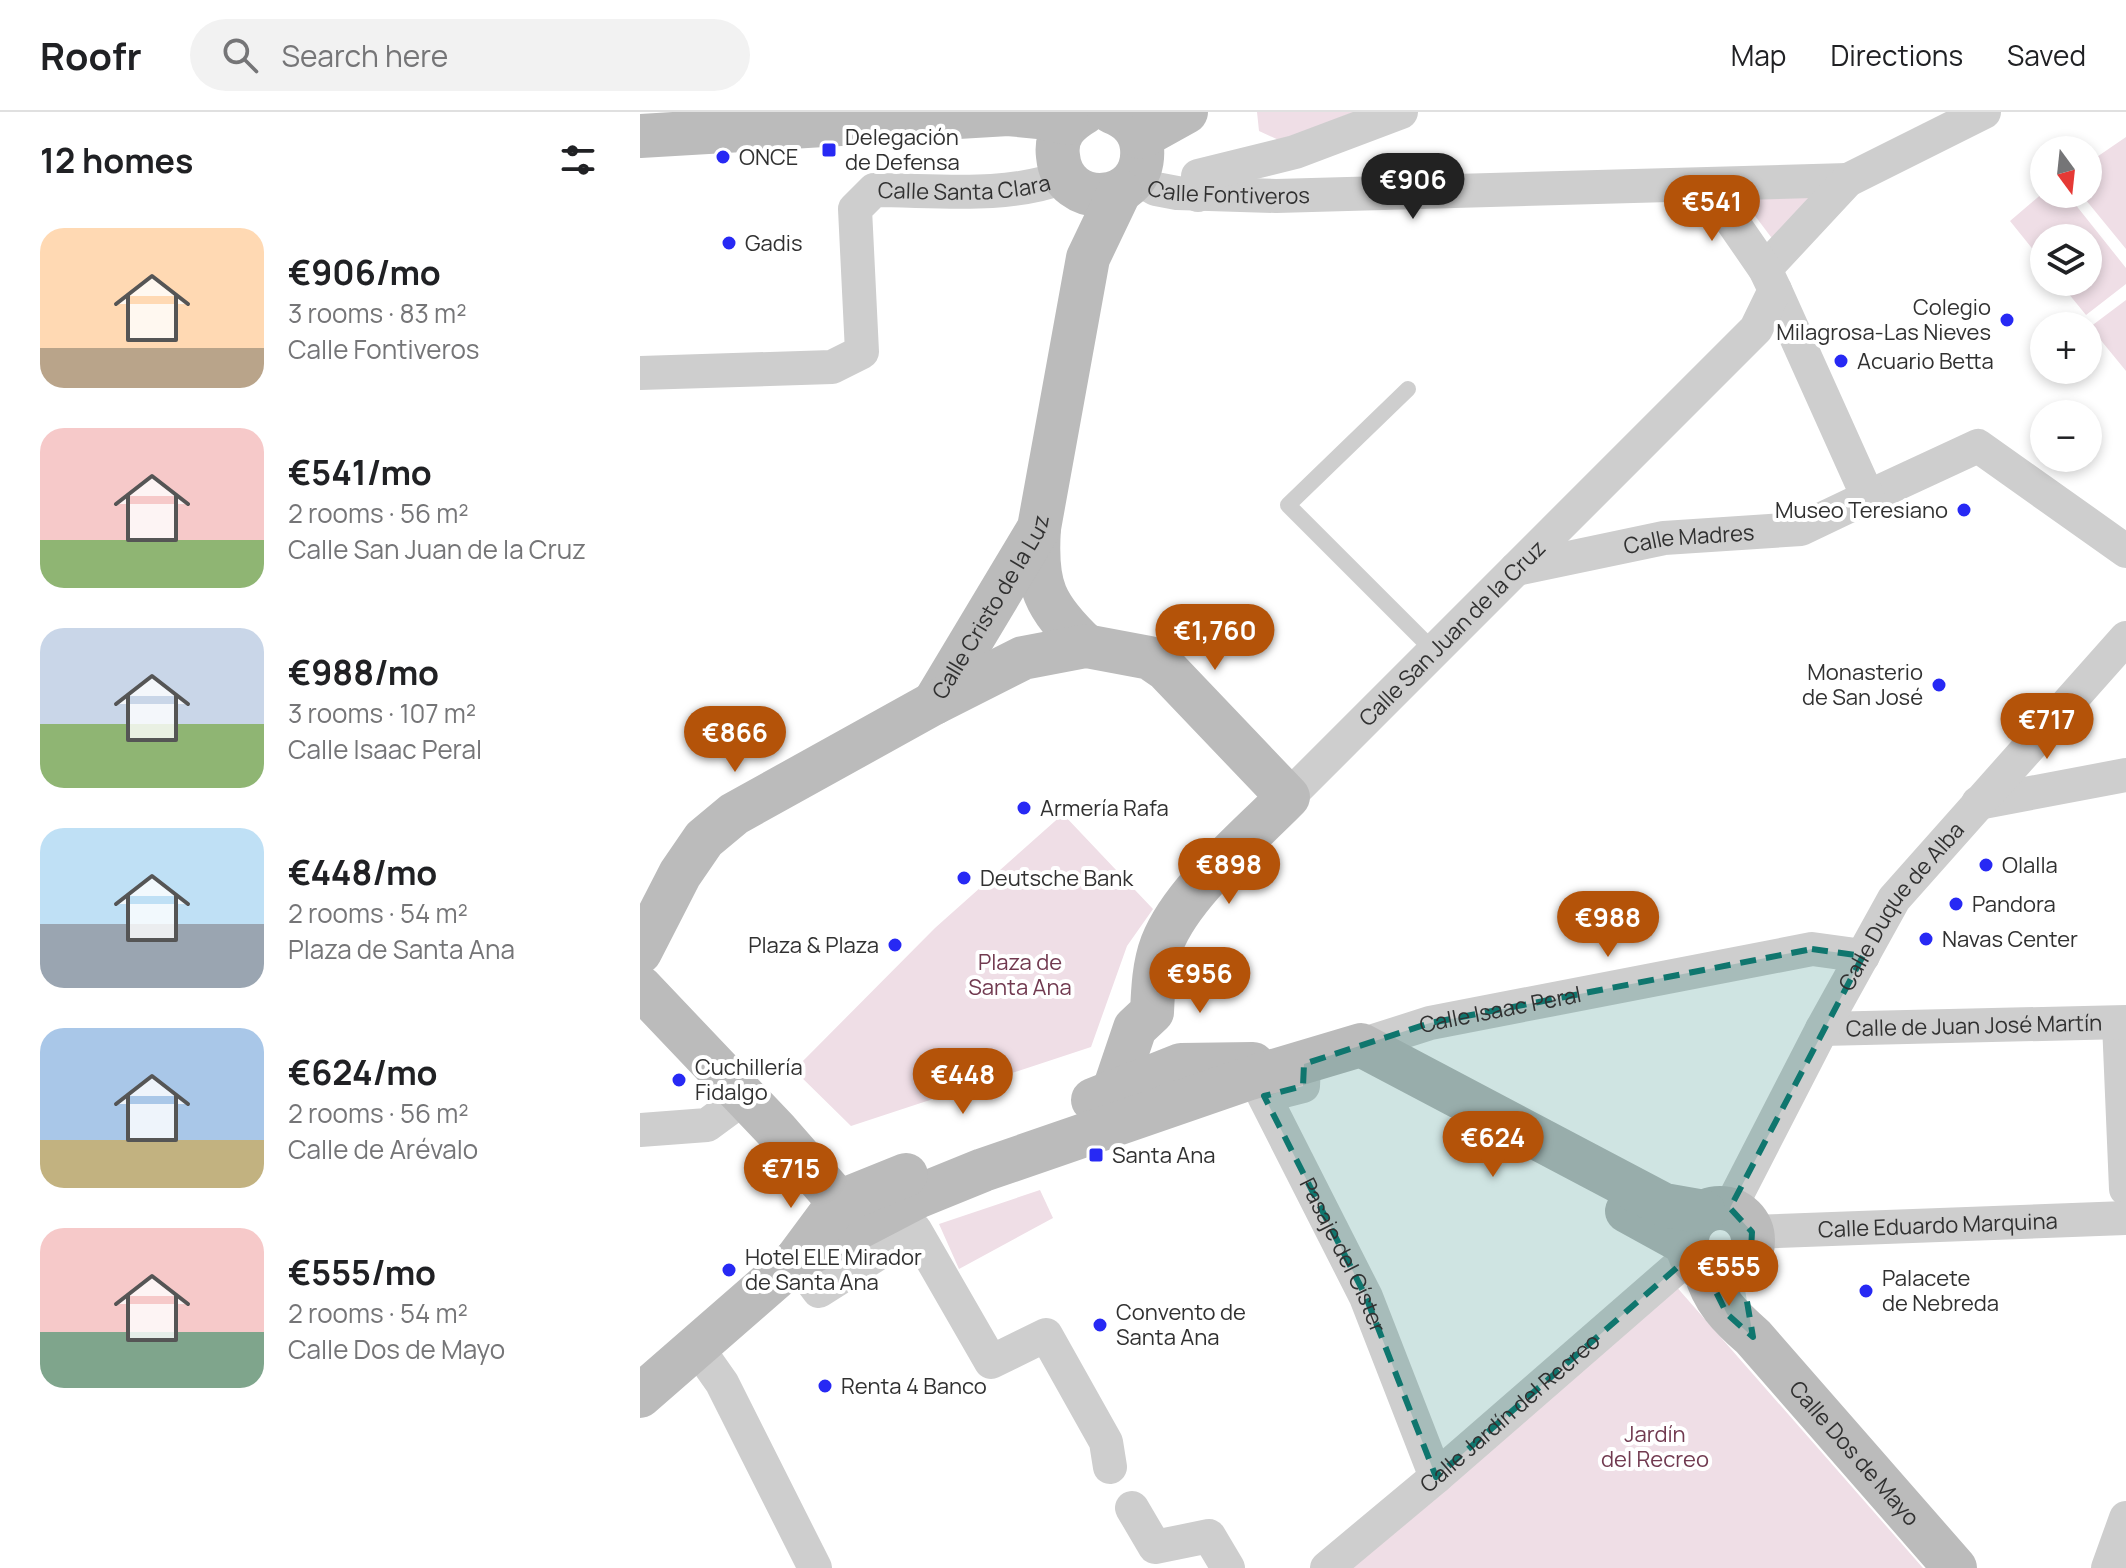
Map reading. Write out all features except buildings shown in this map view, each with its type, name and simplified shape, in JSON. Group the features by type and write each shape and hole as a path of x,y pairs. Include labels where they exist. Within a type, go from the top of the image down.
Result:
{"street":[{"path":"1071,184 1099,195 1127,154 1186,112"},
{"path":"1198,195 1198,176 1295,152 1401,112"},
{"name":"Calle San Juan de la Cruz","path":"1707,185 1848,180 1984,112"},
{"path":"640,136 889,116 1008,114 1076,118"},
{"name":"Calle Cristo de la Luz","path":"1076,118 1058,139 1057,157 1071,184 1088,258"},
{"name":"Calle Fontiveros","path":"1127,154 1156,189 1198,195 1276,196 1707,185"},
{"name":"Calle Cristo de la Luz","path":"640,952 680,874 704,839 734,814 934,703 1039,528 1088,258 1127,154"},
{"name":"Calle San Juan de la Cruz","path":"1152,1012 1154,978 1162,943 1206,880 1756,329 1770,279 1848,180"},
{"name":"Calle Santa Clara","path":"640,373 832,367 862,352 855,209 874,190 1011,191 1071,184"},
{"path":"1707,185 1770,279 1868,497"},
{"name":"Calle Madres","path":"1516,569 1664,538 1801,529 1978,446 2126,551"},
{"path":"1039,528 1037,561 1044,595 1055,615 1086,646"},
{"name":"Calle Duque de Alba","path":"1716,1241 1822,1029 1894,899 2126,638"},
{"path":"934,703 1023,658 1086,646 1150,658 1166,669 1288,797"},
{"path":"1978,803 2126,775"},
{"name":"Calle Isaac Peral","path":"1332,1055 1430,1023 1812,949 1863,956"},
{"path":"640,987 839,1202 919,1196"},
{"path":"983,1170 1026,1145 1160,1093 1173,1080 1181,1065 1166,1022 1152,1012 1135,1028 1113,1093"},
{"path":"2122,1022 2126,1189"},
{"name":"Calle de Juan José Martín","path":"1822,1029 2122,1022"},
{"path":"796,1260 919,1196 983,1170 1247,1079 1332,1055"},
{"path":"640,1396 796,1260 839,1202 1181,1065 1332,1055 1716,1241"},
{"name":"Pasaje del Císter","path":"1332,1055 1303,1086 1264,1096 1366,1297 1436,1477"},
{"path":"640,1130 707,1125 745,1097"},
{"name":"Calle Eduardo Marquina","path":"1716,1241 2126,1218"},
{"path":"796,1260 819,1291 915,1230 991,1362 1046,1335 1106,1442 1110,1467"},
{"name":"Calle Dos de Mayo","path":"1716,1241 1753,1337 1955,1568"},
{"name":"Calle Jardín del Recreo","path":"1327,1568 1716,1241"},
{"path":"696,1346 722,1383 815,1568"},
{"path":"1132,1508 1155,1547 1209,1536 1228,1568"},
{"path":"2108,1568 2126,1518"}],"lane":[{"path":"1408,389 1288,505 1434,651"}],"highlighted area":[{"path":"1812,949 1863,956 1730,1208 1752,1232 1751,1251 1741,1266 1753,1337 1727,1314 1705,1270 1688,1258 1436,1477 1366,1297 1264,1096 1303,1086 1304,1064 1430,1023"}],"green space":[{"path":"1257,112 1354,112 1281,141 1259,131"},
{"path":"2126,137 2126,249 2092,208 2102,208 2102,153"},
{"path":"1824,194 1774,241 1740,196"},
{"path":"2030,204 2030,208 2078,208 2091,224 2030,224 2030,246 2010,221"},
{"path":"2102,238 2126,268 2126,284 2090,312 2084,312 2070,296 2102,296"},
{"path":"2126,300 2126,371 2102,342 2102,318"},
{"name":"Plaza de Santa Ana","path":"1063,814 1153,909 1127,946 1091,1047 851,1126 794,1070 935,928"},
{"path":"1040,1190 1053,1218 959,1269 939,1224"},
{"name":"Jardín del Recreo","path":"1667,1276 1923,1568 1325,1568"}],"place":[{"name":"Delegación de Defensa","path":"829,150"},
{"name":"ONCE","path":"723,157"},
{"name":"Gadis","path":"729,243"},
{"name":"Colegio Milagrosa-Las Nieves","path":"2007,320"},
{"name":"Acuario Betta","path":"1841,361"},
{"name":"Museo Teresiano","path":"1964,510"},
{"name":"Monasterio de San José","path":"1939,685"},
{"name":"Armería Rafa","path":"1024,808"},
{"name":"Olalla","path":"1986,865"},
{"name":"Deutsche Bank","path":"964,878"},
{"name":"Pandora","path":"1956,904"},
{"name":"Navas Center","path":"1926,939"},
{"name":"Plaza & Plaza","path":"895,945"},
{"name":"Cuchillería Fidalgo","path":"679,1080"},
{"name":"Santa Ana","path":"1096,1155"},
{"name":"Hotel ELE Mirador de Santa Ana","path":"729,1270"},
{"name":"Palacete de Nebreda","path":"1866,1291"},
{"name":"Convento de Santa Ana","path":"1100,1325"},
{"name":"Renta 4 Banco","path":"825,1386"}]}
